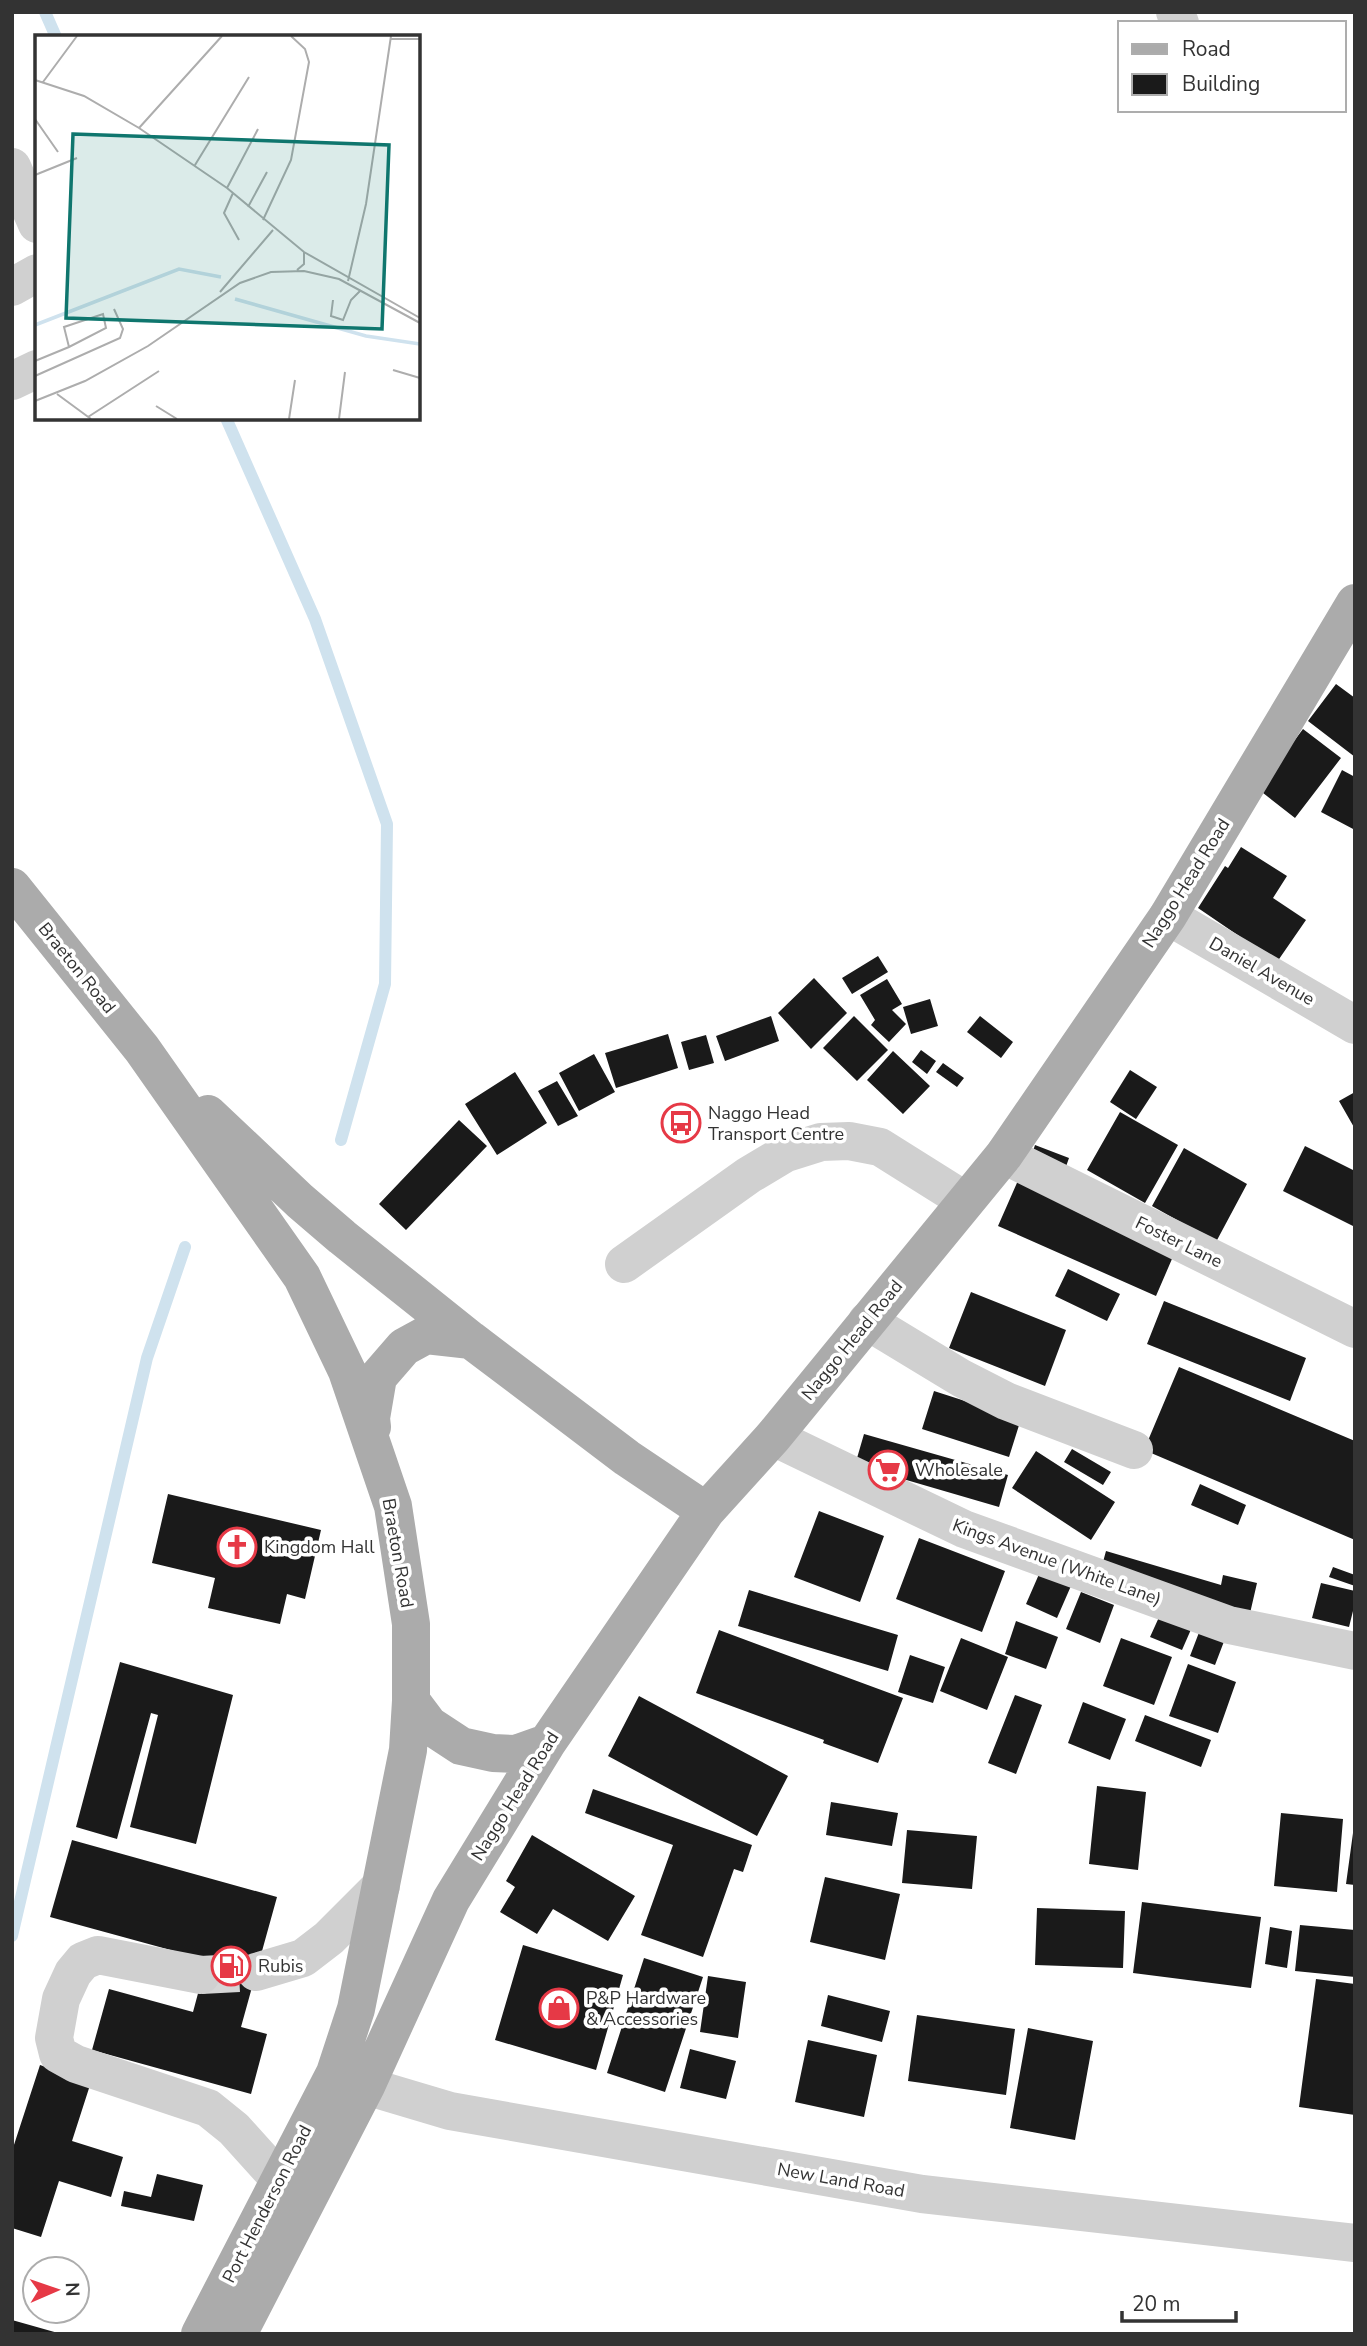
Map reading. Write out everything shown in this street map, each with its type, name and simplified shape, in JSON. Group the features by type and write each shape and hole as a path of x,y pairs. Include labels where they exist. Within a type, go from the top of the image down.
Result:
{"main road":[{"name":"Naggo Head Road","path":"350,2080 451,1900 547,1743 706,1511 773,1437 1004,1154 1168,916 1355,603"},
{"name":"Braeton Road","path":"12,887 142,1049 302,1277 347,1371 393,1506 411,1624 408,1750 356,2009 350,2080"},
{"name":"Braeton Road","path":"142,1049 300,1202 471,1340 627,1458 706,1511"},
{"path":"375,1454 370,1418 378,1377 404,1347 426,1335 471,1340"},
{"path":"411,1701 429,1725 461,1746 493,1753 516,1754 547,1743"},
{"name":"Port Henderson Road","path":"200,2334 279,2180 350,2080"},
{"name":"Port Henderson Road","path":"238,2334 350,2080"}],"street":[{"path":"12,167 35,220"},
{"path":"12,287 35,275"},
{"path":"12,381 35,370"},
{"name":"Daniel Avenue","path":"1168,916 1355,1026"},
{"path":"625,1264 749,1175 786,1153 821,1142 849,1141 880,1147 966,1201"},
{"name":"Foster Lane","path":"1004,1154 1355,1329"},
{"path":"867,1321 961,1378 1006,1401 1134,1450"},
{"name":"Kings Avenue (White Lane)","path":"773,1437 964,1530 1229,1625 1355,1651"},
{"path":"256,1972 303,1958 329,1938 381,1886"},
{"path":"201,1975 98,1955 83,1961 73,1973 61,1999 54,2038 58,2054 76,2064 208,2108 234,2129 279,2180"},
{"name":"New Land Road","path":"350,2080 450,2111 922,2194 1355,2243"}],"building":[{"path":"1336,684 1355,698 1355,757 1308,721"},
{"path":"1303,729 1341,758 1295,818 1258,789"},
{"path":"1342,770 1355,777 1355,830 1321,812"},
{"path":"1241,847 1287,876 1273,898 1306,920 1277,962 1198,908 1225,866 1228,868"},
{"path":"878,956 888,972 852,994 842,978"},
{"path":"814,978 847,1013 811,1049 778,1013"},
{"path":"887,979 902,1004 892,1010 906,1024 889,1042 871,1025 875,1020 860,995"},
{"path":"930,999 938,1026 911,1034 903,1007"},
{"path":"771,1016 779,1041 725,1061 716,1036"},
{"path":"854,1016 888,1050 857,1081 823,1048"},
{"path":"980,1016 1013,1042 1001,1058 967,1032"},
{"path":"668,1034 678,1068 616,1088 605,1053"},
{"path":"706,1035 714,1063 689,1070 681,1042"},
{"path":"921,1050 936,1061 927,1074 912,1062"},
{"path":"893,1051 930,1086 903,1114 867,1080"},
{"path":"594,1054 615,1092 579,1111 559,1073"},
{"path":"943,1063 964,1078 957,1087 936,1072"},
{"path":"1130,1070 1157,1087 1136,1119 1110,1102"},
{"path":"515,1072 547,1123 497,1155 465,1104"},
{"path":"557,1081 578,1116 558,1126 538,1091"},
{"path":"1355,1092 1355,1129 1339,1101"},
{"path":"1120,1112 1178,1145 1145,1203 1087,1170"},
{"path":"459,1120 487,1146 406,1230 379,1204"},
{"path":"1035,1145 1069,1158 1063,1175 1029,1163"},
{"path":"1305,1146 1355,1171 1355,1227 1283,1191"},
{"path":"1184,1148 1247,1184 1216,1242 1152,1206"},
{"path":"1020,1176 1178,1245 1156,1296 998,1226"},
{"path":"1068,1269 1120,1294 1107,1321 1055,1296"},
{"path":"971,1292 1066,1330 1045,1386 949,1348"},
{"path":"1164,1301 1306,1358 1290,1401 1147,1344"},
{"path":"1179,1367 1355,1441 1355,1540 1144,1450"},
{"path":"934,1391 1021,1419 1009,1457 922,1429"},
{"path":"864,1434 1008,1475 999,1507 855,1465"},
{"path":"1072,1449 1111,1472 1103,1485 1064,1462"},
{"path":"1036,1451 1115,1502 1091,1540 1012,1488"},
{"path":"1200,1484 1246,1505 1238,1525 1191,1505"},
{"name":"Kingdom Hall","path":"168,1494 321,1530 305,1599 287,1594 280,1624 208,1608 215,1578 152,1563"},
{"path":"819,1511 884,1536 860,1602 794,1577"},
{"path":"919,1538 1005,1571 982,1632 896,1599"},
{"path":"1106,1551 1221,1585 1223,1575 1257,1583 1248,1622 1100,1573"},
{"path":"1043,1565 1074,1579 1057,1618 1026,1604"},
{"path":"1333,1567 1355,1575 1355,1586 1329,1577"},
{"path":"1321,1583 1355,1591 1349,1627 1312,1618"},
{"path":"749,1590 898,1635 888,1671 738,1626"},
{"path":"1081,1592 1114,1605 1100,1643 1066,1629"},
{"path":"1165,1604 1196,1618 1182,1650 1150,1637"},
{"path":"1016,1621 1058,1637 1046,1669 1005,1654"},
{"path":"1203,1622 1228,1631 1215,1665 1190,1656"},
{"path":"719,1630 903,1698 878,1763 696,1693"},
{"path":"961,1638 1008,1657 987,1710 940,1691"},
{"path":"1121,1638 1172,1657 1154,1705 1103,1686"},
{"path":"910,1655 945,1667 933,1703 898,1692"},
{"path":"120,1662 233,1695 196,1844 130,1827 158,1715 151,1713 117,1839 76,1827"},
{"path":"1188,1664 1236,1682 1218,1733 1169,1716"},
{"path":"1015,1695 1042,1705 1016,1774 988,1763"},
{"path":"639,1696 788,1776 757,1836 608,1756"},
{"path":"1083,1702 1126,1719 1110,1760 1068,1743"},
{"path":"1145,1715 1211,1740 1201,1767 1135,1741"},
{"path":"1097,1786 1146,1792 1138,1870 1089,1864"},
{"path":"593,1789 752,1845 743,1872 734,1869 703,1957 641,1935 673,1845 585,1813"},
{"path":"831,1802 898,1813 892,1846 826,1835"},
{"path":"1281,1813 1343,1819 1337,1892 1274,1886"},
{"path":"907,1830 977,1836 972,1889 902,1883"},
{"path":"1355,1833 1355,1885 1346,1884"},
{"path":"532,1835 635,1896 608,1941 553,1909 537,1934 500,1912 515,1887 506,1881"},
{"name":"Rubis","path":"72,1840 277,1897 241,2027 267,2034 251,2094 92,2050 109,1989 193,2012 207,1960 50,1917"},
{"path":"825,1877 900,1894 885,1960 810,1942"},
{"path":"1142,1902 1261,1917 1251,1988 1133,1973"},
{"path":"1037,1908 1125,1911 1123,1968 1035,1965"},
{"path":"1300,1925 1355,1930 1355,1977 1295,1971"},
{"path":"1270,1927 1292,1931 1287,1968 1265,1964"},
{"name":"P&P Hardware & Accessories","path":"523,1945 623,1975 596,2070 495,2040"},
{"path":"644,1958 703,1977 665,2092 607,2073"},
{"path":"708,1976 746,1982 738,2038 700,2032"},
{"path":"1316,1979 1355,1984 1355,2115 1299,2107"},
{"path":"828,1995 890,2011 882,2042 821,2026"},
{"path":"917,2015 1015,2029 1006,2095 908,2081"},
{"path":"1028,2028 1093,2041 1075,2140 1010,2128"},
{"path":"808,2040 877,2055 864,2117 795,2102"},
{"path":"690,2049 736,2061 726,2099 680,2088"},
{"path":"40,2065 91,2082 72,2141 123,2157 111,2197 59,2181 41,2237 12,2228 12,2151"},
{"path":"157,2174 203,2185 194,2221 121,2206 124,2191 151,2197"},
{"path":"12,2320 21,2323 21,2325 58,2333 58,2334 12,2334"}],"waterway":[{"path":"45,12 55,35"},
{"path":"227,420 315,619 387,824 385,984 341,1140"},
{"path":"12,1936 147,1358 185,1247"}],"tunnel":[{"path":"201,1975 256,1972"}],"place":[{"name":"Naggo Head Transport Centre","path":"681,1123"},
{"name":"Wholesale","path":"888,1470"},
{"name":"Kingdom Hall","path":"237,1547"},
{"name":"Rubis","path":"231,1966"},
{"name":"P&P Hardware & Accessories","path":"559,2008"}]}
